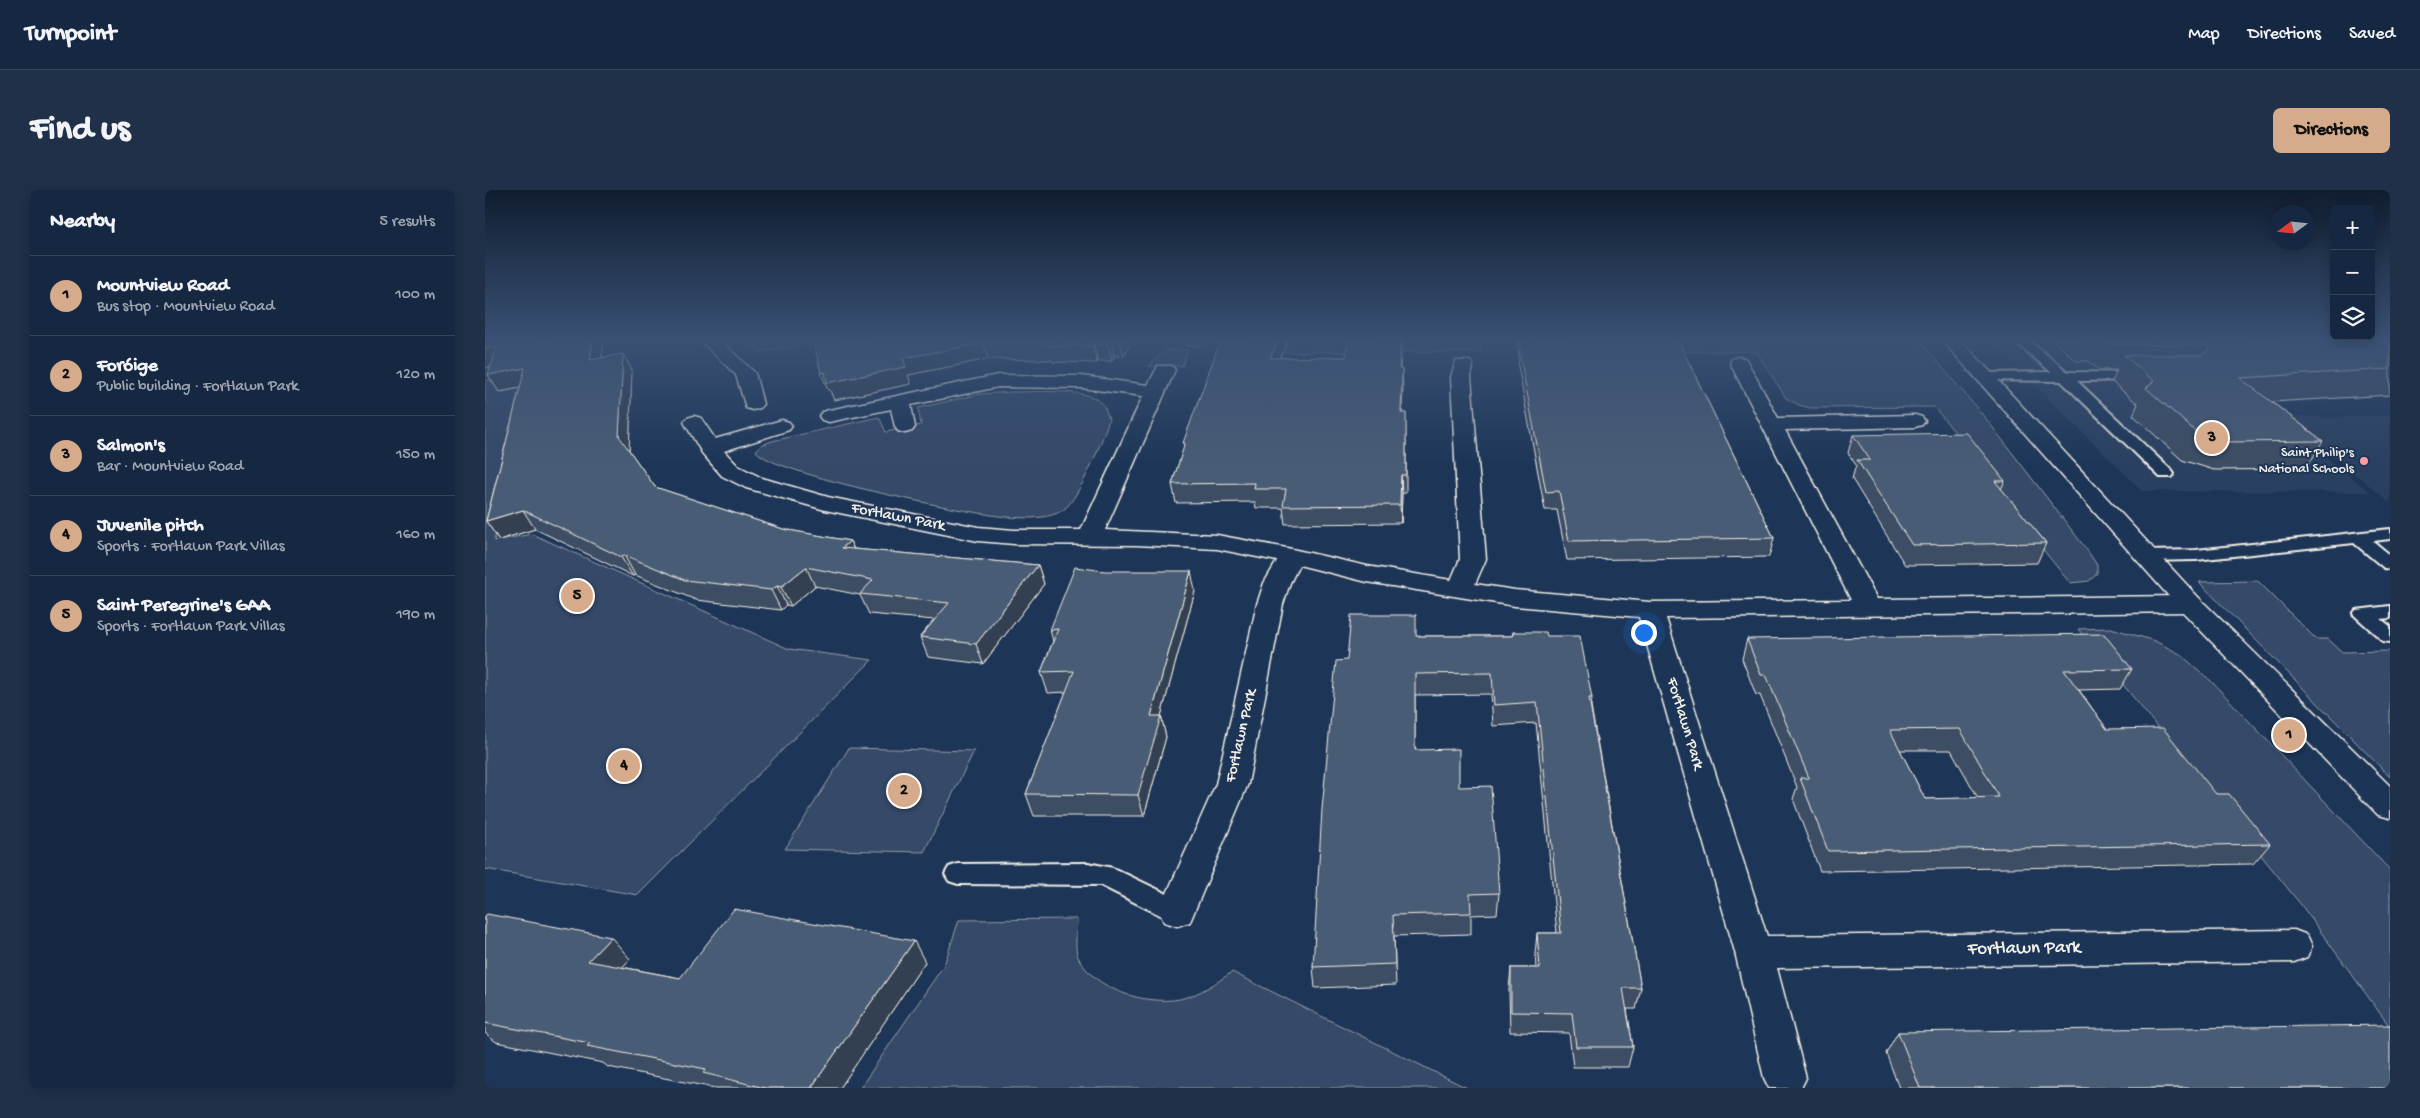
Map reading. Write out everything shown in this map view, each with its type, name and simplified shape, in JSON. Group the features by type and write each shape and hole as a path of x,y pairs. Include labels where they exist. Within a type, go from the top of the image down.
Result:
{"street":[{"path":"747,382 753,404"},
{"path":"829,416 987,382"},
{"path":"1078,382 1154,392"},
{"path":"1090,538 1159,382"},
{"path":"1460,589 1473,560 1461,382"},
{"path":"1749,382 1869,608"},
{"path":"1988,382 2190,604 2389,803"},
{"path":"901,401 905,427"},
{"name":"Fortlawn Park","path":"694,422 710,448 730,471 754,483 825,503 978,534 1014,537 1194,540 1244,546 1367,574 1530,600 1650,610 2190,604"},
{"path":"1772,424 1915,422"},
{"path":"710,448 782,426"},
{"name":"Fortlawn Park","path":"1177,911 1232,784 1270,604 1277,583 1292,556"},
{"name":"Fortlawn Park","path":"1650,610 1754,952 1785,1078"},
{"name":"Fortlawn Park","path":"1754,952 2294,946"}],"lane":[{"path":"2070,382 2166,474"},
{"path":"2146,556 2196,555 2390,534"},
{"path":"2358,538 2390,564"},
{"path":"2390,612 2363,614 2390,636"},
{"path":"957,874 1087,873 1104,875 1177,911"}],"shaded area":[{"path":"485,382 501,382 499,392 535,385 494,541 532,534 789,649 872,660 638,895 485,869"},
{"path":"1776,382 1955,382 1987,420 2087,550 2097,565 2097,574 2089,581 2070,583 1952,437 1958,436 1934,407 1810,408 1786,398"},
{"path":"2031,382 2232,382 2370,492 2142,491"},
{"path":"1059,392 1084,395 1101,402 1109,419 1096,454 1076,495 1063,510 1057,513 1036,518 1007,517 916,501 797,471 770,460 756,451 761,445 772,441 879,417 886,432 921,425 918,408 980,394"},
{"name":"Saint Philip's National Schools","path":"2284,415 2330,418 2390,415 2390,503"},
{"path":"2258,581 2316,639 2328,639 2342,652 2390,651 2390,777 2199,582"},
{"path":"2111,628 2155,641 2180,654 2211,681 2390,870 2390,1027 2302,906 2078,629"},
{"path":"849,748 974,751 924,852 785,849"},
{"path":"1077,919 1076,944 1078,957 1096,979 1109,987 1123,993 1152,1000 1180,999 1201,992 1232,972 1467,1088 860,1088 944,965 959,920"}],"building":[{"path":"521,382 622,382 619,436 655,487 783,529 850,541 842,548 1038,565 976,644 920,637 949,603 860,594 873,580 806,567 781,587 777,586 771,590 685,580 624,555 621,557 523,510 486,521"},
{"path":"1205,382 1402,382 1401,413 1406,413 1406,475 1401,475 1400,505 1283,506 1286,489 1254,489 1255,483 1172,484 1185,443 1183,443"},
{"path":"1525,382 1698,382 1774,538 1569,541 1559,491 1546,492"},
{"path":"2153,382 2245,382 2323,441 2229,442 2196,432 2146,388"},
{"path":"1967,433 2005,481 1995,481 2046,543 1912,545 1857,460 1870,460 1853,435"},
{"path":"1075,567 1105,571 1191,571 1151,716 1161,716 1138,795 1026,794 1074,671 1041,672 1058,629 1050,630"},
{"path":"1351,615 1416,615 1416,636 1513,636 1513,632 1546,632 1547,636 1580,636 1592,698 1589,698 1641,988 1623,988 1633,1047 1576,1047 1572,1013 1511,1012 1511,968 1540,968 1537,933 1561,933 1537,702 1494,705 1492,673 1415,674 1415,750 1459,749 1459,787 1491,786 1499,893 1470,894 1471,913 1393,915 1395,964 1313,967 1322,809 1336,661 1347,660"},
{"path":"2104,634 2132,669 2064,670 2107,729 2163,728 2216,794 2229,794 2270,844 1828,851 1800,778 1809,778 1766,675 1761,675 1747,639","holes":["1960,729 1999,797 1925,799 1890,730"]},
{"path":"734,909 914,941 811,1088 765,1088 703,1073 706,1069 587,1046 590,1043 485,1023 485,916 487,914 611,937 588,961 680,978"},
{"path":"2390,1025 2390,1088 1920,1088 1898,1032"}],"place":[{"name":"Salmon's","path":"2212,438"},
{"name":"Saint Philip's National Schools","path":"2364,461"},
{"name":"Saint Peregrine's GAA","path":"577,596"},
{"name":"Mountview Road","path":"2289,735"},
{"name":"Juvenile pitch","path":"624,766"},
{"name":"Foróige","path":"904,791"}]}
